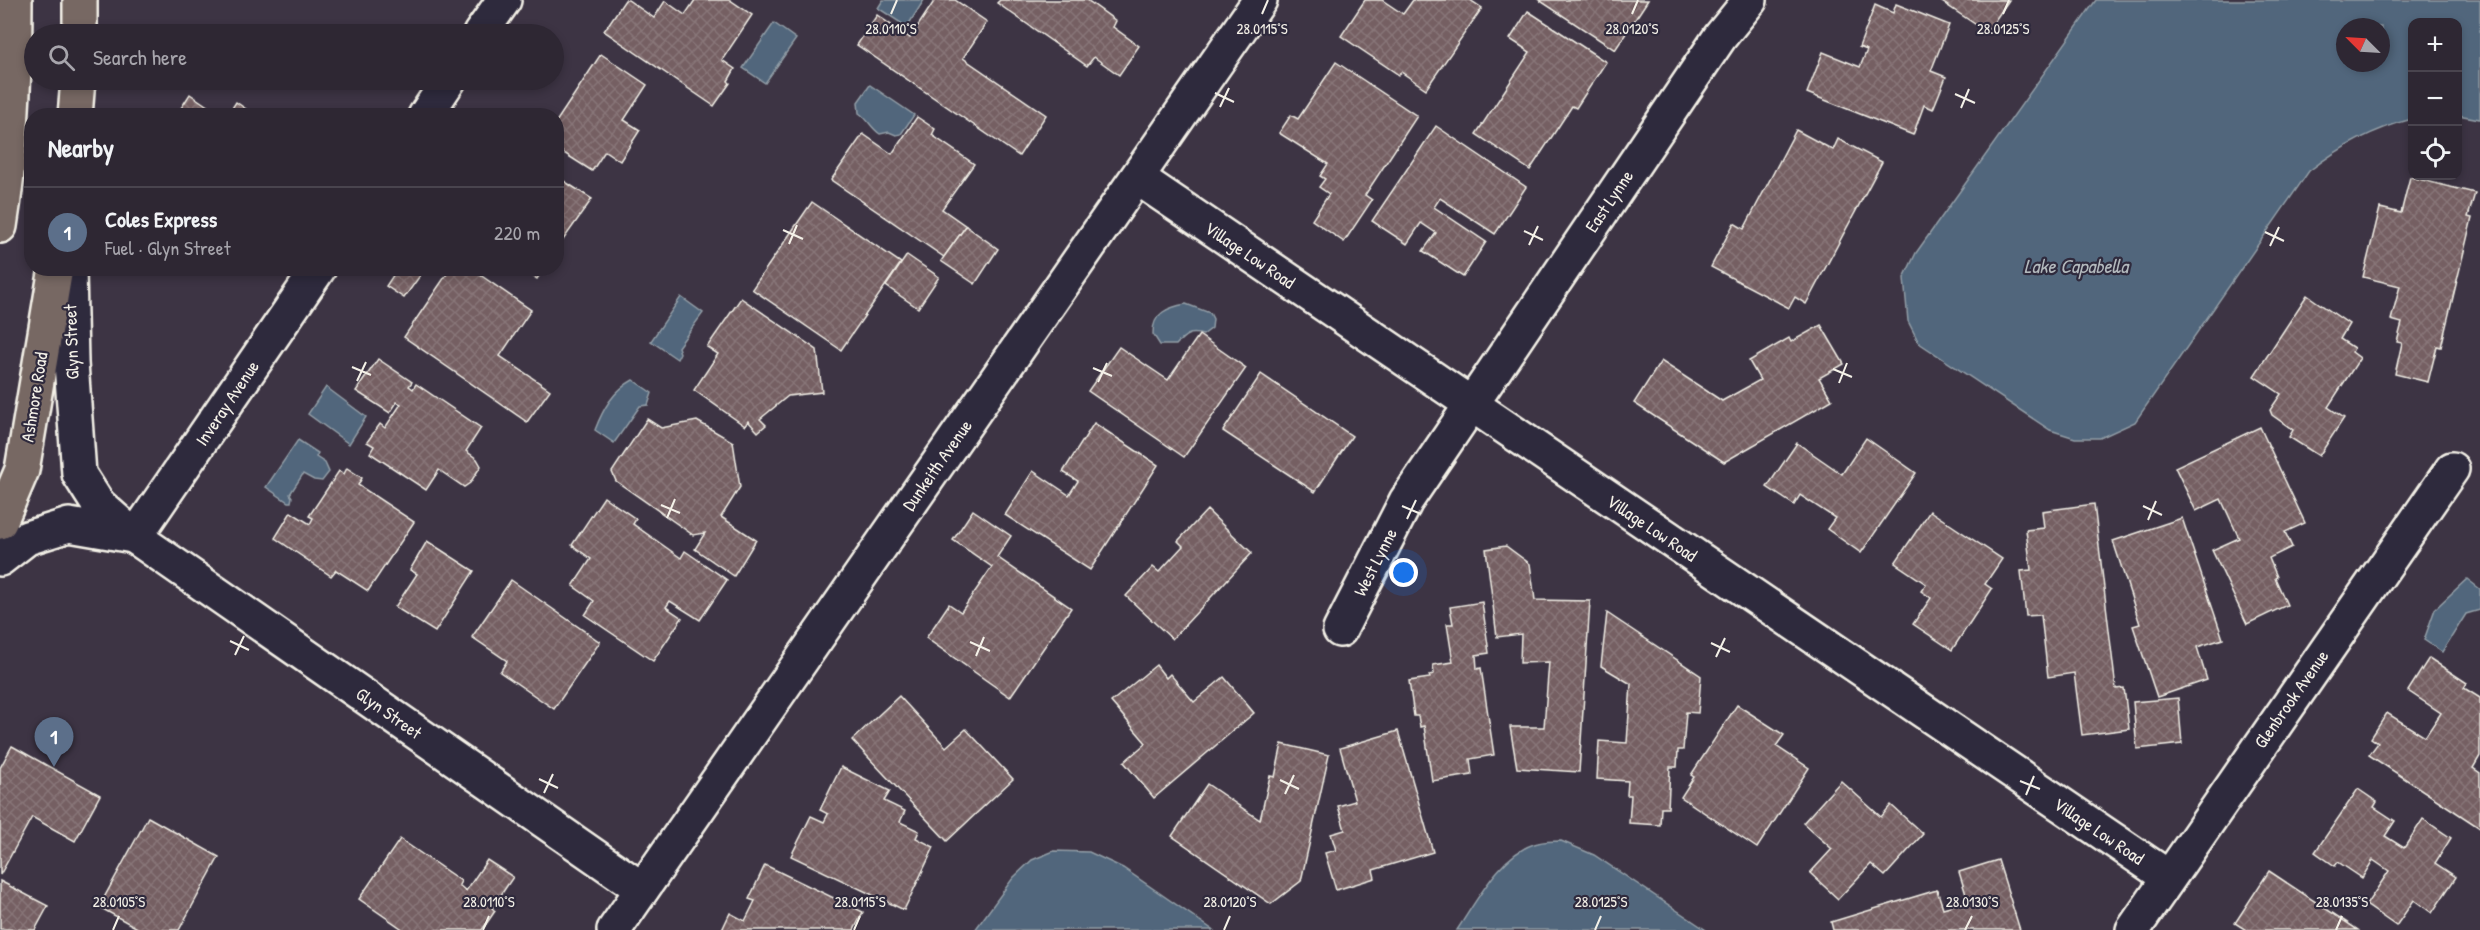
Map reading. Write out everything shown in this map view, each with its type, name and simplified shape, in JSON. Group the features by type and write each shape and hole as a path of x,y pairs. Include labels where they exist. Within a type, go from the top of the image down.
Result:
{"main road":[{"path":"0,226 15,63 15,0"},
{"path":"80,0 80,24"},
{"path":"76,108 77,90"},
{"name":"Ashmore Road","path":"0,522 22,470 55,276"}],"street":[{"path":"487,24 504,0"},
{"name":"Dunkeith Avenue","path":"614,930 1260,0"},
{"name":"East Lynne","path":"1471,405 1720,37 1750,0"},
{"path":"430,108 442,90"},
{"name":"Village Low Road","path":"1138,177 2168,877"},
{"name":"Glyn Street","path":"69,276 71,363 79,474 98,504 135,537 642,889"},
{"name":"Inveray Avenue","path":"135,537 314,276"},
{"name":"West Lynne","path":"1340,630 1406,501 1471,405"},
{"name":"Glenbrook Avenue","path":"2133,930 2451,469"},
{"name":"Glyn Street","path":"0,559 27,538 69,525 135,537"}],"water":[{"path":"883,0 924,0 907,27 878,8"},
{"name":"Lake Capabella","path":"2096,0 2480,0 2480,119 2462,116 2462,18 2408,18 2408,120 2358,139 2309,171 2135,422 2100,438 2075,438 2050,430 1919,343 1908,321 1904,278 1916,253"},
{"path":"774,23 796,39 765,83 743,68"},
{"path":"870,85 914,115 901,134 896,135 889,132 880,134 859,113 858,102"},
{"path":"681,297 703,313 678,347 680,353 677,359 651,341"},
{"path":"1186,304 1210,313 1213,319 1212,328 1203,335 1195,333 1188,335 1176,345 1160,345 1153,334 1155,321 1168,309"},
{"path":"633,380 652,393 648,405 640,406 614,443 595,430 610,401"},
{"path":"326,387 366,417 349,444 308,414"},
{"path":"298,440 318,453 316,457 325,463 329,472 322,481 314,480 303,474 290,494 291,502 288,502 266,487"},
{"path":"2467,579 2480,589 2480,610 2466,614 2442,652 2424,640 2435,609"},
{"path":"1561,841 1594,855 1706,930 1457,930 1481,892 1513,856 1538,843"},
{"path":"1054,851 1089,852 1123,868 1213,930 975,930 1013,878 1032,860"}],"building":[{"path":"625,0 654,18 665,1 685,15 695,0 730,0 752,15 722,60 735,69 728,81 730,83 714,106 604,31"},
{"path":"935,0 955,0 987,22 963,58 1046,115 1019,156 857,45 877,15 910,38"},
{"path":"1000,0 1087,0 1116,21 1113,27 1139,46 1119,75 1094,57 1087,66 997,3"},
{"path":"1365,0 1382,0 1403,14 1413,0 1470,0 1482,8 1426,89 1401,72 1399,75 1341,36"},
{"path":"1539,0 1648,0 1615,50"},
{"path":"1939,0 2009,0 1987,32"},
{"path":"1896,4 1949,25 1931,71 1946,77 1933,109 1924,105 1913,135 1807,93 1823,52 1860,67 1867,50 1859,47 1875,5 1893,13"},
{"path":"1528,11 1606,62 1576,108 1572,106 1530,170 1476,134 1530,52 1510,39"},
{"path":"601,54 647,85 624,120 640,130 620,161 605,151 592,171 564,153 564,110"},
{"path":"1336,62 1417,116 1365,195 1372,200 1344,242 1312,220 1329,194 1319,187 1325,179 1320,176 1328,164 1279,133 1291,115 1298,119"},
{"path":"190,94 210,108 181,108"},
{"path":"236,102 245,108 232,108"},
{"path":"917,117 935,129 932,135 974,164 942,209 966,226 944,257 831,180 863,134 892,154"},
{"path":"1436,126 1526,187 1495,234 1440,198 1434,207 1486,242 1463,277 1423,251 1436,233 1421,223 1407,244 1372,221"},
{"path":"1796,130 1833,150 1838,139 1882,162 1806,304 1795,297 1789,308 1711,267 1734,223 1744,229"},
{"path":"2409,180 2422,180 2475,193 2468,217 2472,218 2441,347 2437,346 2428,382 2395,374 2402,343 2397,342 2402,323 2391,320 2400,286 2363,277 2380,208 2401,213"},
{"path":"564,181 592,199 564,239"},
{"path":"812,202 901,263 841,350 752,289"},
{"path":"966,226 998,249 975,284 941,261"},
{"path":"907,255 939,277 918,308 886,286"},
{"path":"393,276 420,276 404,298 386,286"},
{"path":"446,276 482,276 531,310 500,356 550,390 527,422 404,337"},
{"path":"2307,295 2349,324 2340,339 2354,348 2352,352 2360,358 2328,407 2344,418 2319,456 2289,437 2293,430 2272,415 2270,410 2281,394 2254,376"},
{"path":"741,298 817,350 822,392 788,396 760,419 766,425 758,432 748,421 745,426 694,390 718,354 707,347"},
{"path":"1821,325 1844,364 1819,378 1832,400 1724,462 1634,403 1661,361 1722,401 1760,380 1749,361 1789,338 1791,342"},
{"path":"1199,335 1246,368 1184,457 1088,391 1119,347 1168,380"},
{"path":"378,359 412,382 409,386 413,389 416,384 481,428 466,451 477,459 481,466 470,483 464,487 439,470 426,490 370,453 374,446 367,442 380,424 385,428 401,404 397,402 390,413 356,391"},
{"path":"1261,374 1352,436 1315,492 1223,431"},
{"path":"647,419 661,428 697,421 733,442 740,487 721,517 756,540 734,576 695,549 705,533 693,535 616,481 612,472"},
{"path":"1094,423 1158,465 1090,570 1005,515 1033,471 1069,495 1078,481 1063,472"},
{"path":"2260,427 2305,523 2285,532 2292,547 2269,558 2287,605 2247,624 2212,550 2239,538 2221,499 2196,511 2175,467"},
{"path":"1866,438 1916,473 1861,553 1827,529 1835,518 1800,495 1794,505 1767,487 1797,443 1842,474"},
{"path":"347,468 362,478 358,485 414,522 368,591 336,570 331,576 275,538 291,512 310,524 313,518 309,516 339,471 344,474"},
{"path":"604,497 636,519 633,524 681,558 685,551 727,580 700,620 670,601 666,607 682,618 653,661 585,615 594,601 573,586 591,559 572,545"},
{"path":"2094,504 2116,689 2124,688 2129,729 2082,735 2074,673 2048,677 2041,615 2026,616 2021,571 2031,570 2026,530 2044,528 2042,511"},
{"path":"973,510 1011,536 997,557 1071,608 1010,697 926,638 949,604 961,612 992,567 953,540"},
{"path":"1207,510 1252,553 1172,639 1126,596 1153,567 1159,572 1183,546 1178,541"},
{"path":"1930,511 2002,559 1985,584 1992,589 1952,650 1913,624 1931,598 1921,591 1926,584 1895,563"},
{"path":"2182,518 2223,639 2197,647 2207,680 2157,697 2133,626 2140,624 2113,541"},
{"path":"427,541 474,571 435,632 395,607 417,574 410,570"},
{"path":"1506,546 1530,564 1535,600 1590,601 1579,772 1517,768 1510,727 1544,727 1549,662 1520,663 1521,634 1497,637 1486,549"},
{"path":"511,580 600,642 554,709 500,672 507,661 472,637"},
{"path":"1482,602 1489,653 1476,655 1477,669 1481,668 1494,755 1470,759 1472,775 1432,781 1424,726 1420,727 1418,716 1414,716 1409,681 1430,678 1429,675 1434,674 1433,665 1453,662 1447,624 1453,624 1450,607"},
{"path":"1607,613 1701,676 1698,713 1686,712 1683,750 1678,750 1677,767 1670,767 1668,808 1661,808 1660,825 1629,823 1631,795 1627,795 1628,781 1597,779 1599,741 1627,743 1631,684 1601,666"},
{"path":"2429,658 2467,683 2464,688 2480,698 2480,756 2473,768 2480,773 2480,828 2369,755 2378,743 2371,738 2387,713 2425,737 2441,713 2408,691"},
{"path":"1156,665 1166,678 1170,674 1194,702 1224,677 1254,713 1154,798 1124,762 1146,743 1111,702"},
{"path":"899,696 946,747 966,729 1013,779 947,841 852,740"},
{"path":"2178,698 2182,744 2137,749 2133,702"},
{"path":"1737,705 1784,735 1776,746 1809,768 1757,848 1681,797 1694,777 1691,775"},
{"path":"1398,731 1433,852 1373,870 1375,878 1336,890 1325,853 1336,850 1331,834 1345,830 1338,806 1355,801 1340,748"},
{"path":"1282,744 1329,755 1301,881 1271,904 1172,836 1207,784 1260,820 1270,776 1275,777"},
{"path":"12,746 100,795 75,841 32,817 0,875 0,768"},
{"path":"841,767 890,791 884,801 905,811 900,822 919,831 916,838 934,847 904,910 791,856 811,816 824,822 828,814 820,810"},
{"path":"1841,781 1881,817 1891,805 1923,834 1885,876 1871,864 1838,899 1810,873 1832,849 1803,823"},
{"path":"2358,789 2377,802 2374,807 2395,821 2385,836 2404,848 2423,819 2451,838 2435,863 2456,877 2432,913 2414,900 2396,926 2366,905 2389,871 2373,860 2362,878 2338,862 2335,866 2315,852"},
{"path":"148,817 219,857 179,930 141,930 99,907"},
{"path":"400,839 461,881 459,885 466,891 487,860 513,877 492,908 495,911 482,930 404,930 359,899"},
{"path":"1998,860 2020,930 1833,930 1831,922 1937,890 1943,908 1968,901 1959,872"},
{"path":"765,865 863,912 854,930 722,930 730,913 745,921 755,901 749,899"},
{"path":"2269,871 2358,930 2246,930 2235,923"},
{"path":"0,881 48,906 35,930 0,929"}],"place":[{"name":"Coles Express","path":"54,767"}]}
